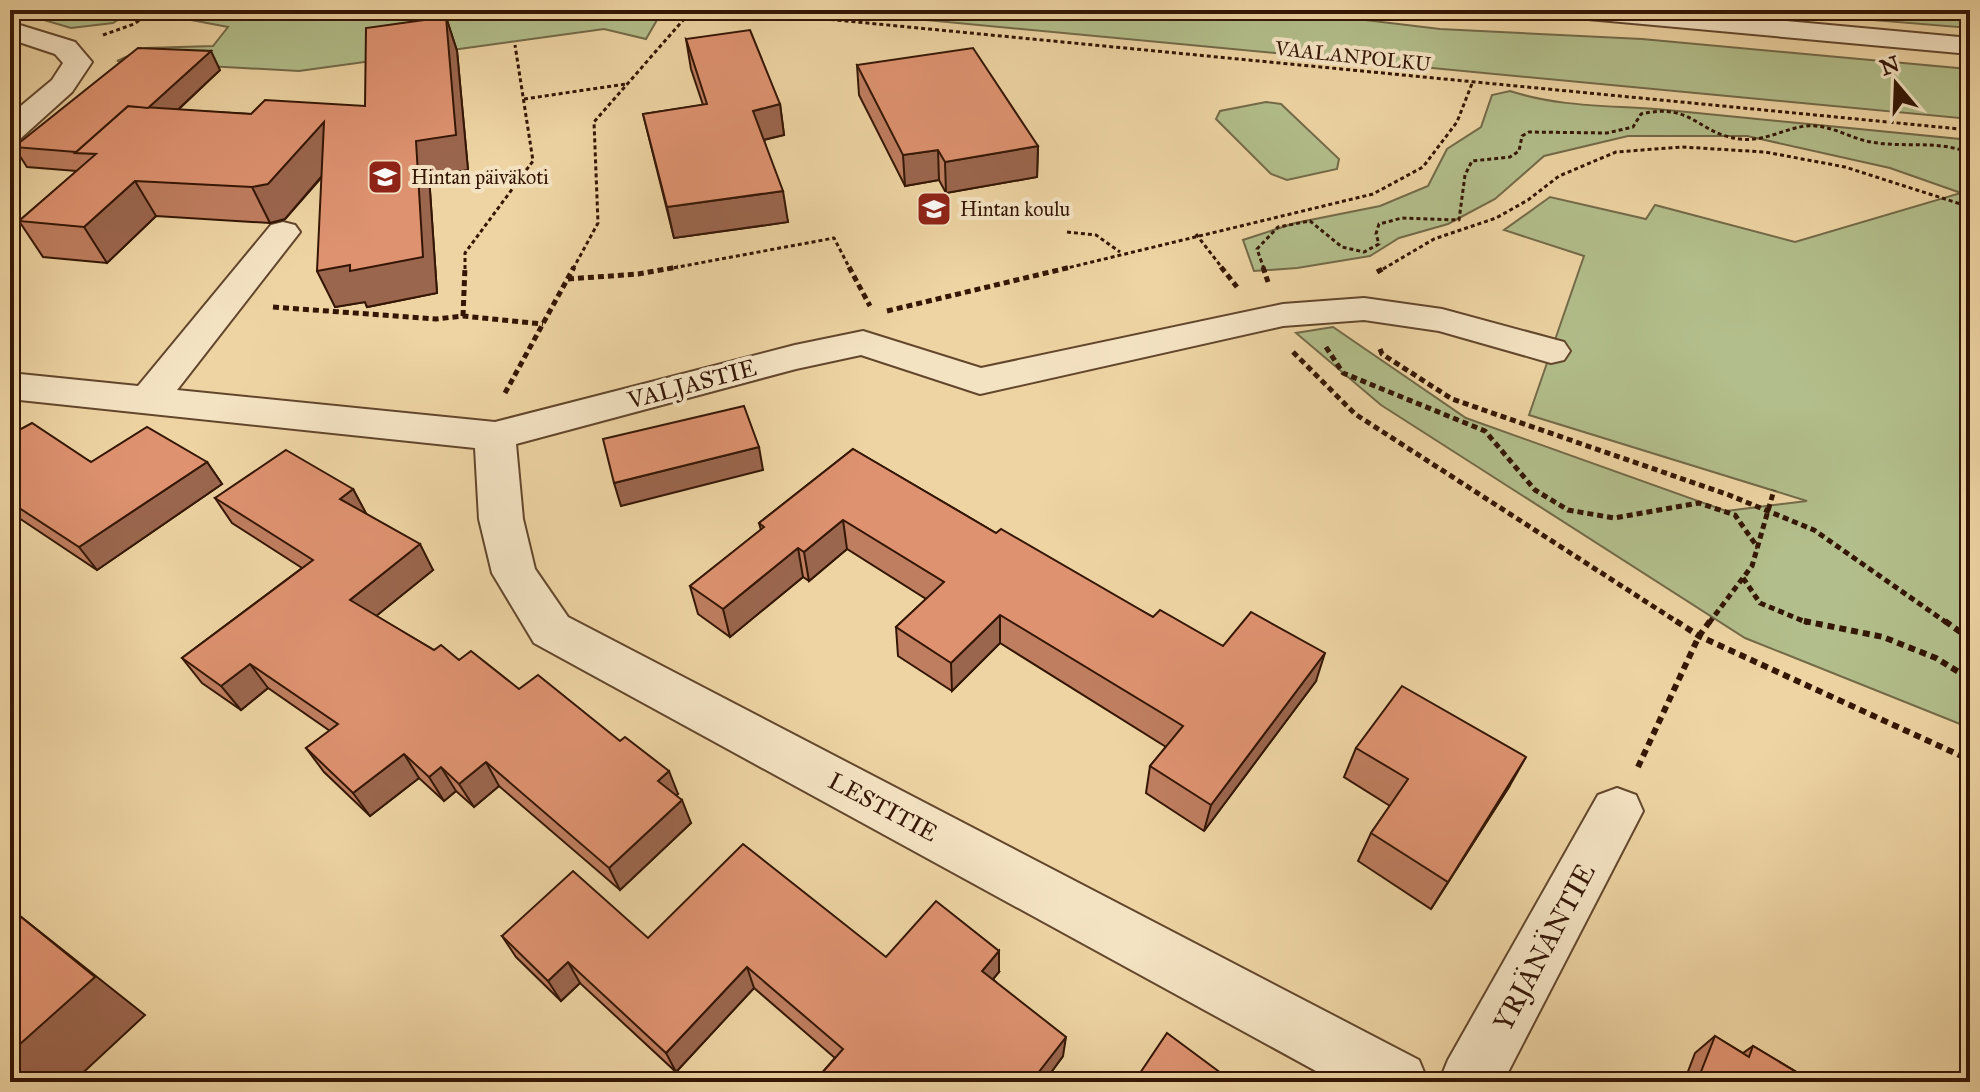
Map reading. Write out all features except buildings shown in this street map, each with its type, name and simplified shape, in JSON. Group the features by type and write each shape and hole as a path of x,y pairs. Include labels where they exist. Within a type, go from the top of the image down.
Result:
{"street":[{"path":"1577,10 1970,46"},
{"path":"10,30 65,48 78,62 62,86 10,131"},
{"path":"148,400 283,232"},
{"name":"VALJASTIE","path":"10,386 148,400 506,416 863,343 980,381 1263,320 1364,309 1442,320 1551,351"},
{"name":"LESTITIE","path":"506,416 501,519 514,573 551,630 1397,1082"},
{"name":"YRJÄNÄNTIE","path":"1470,1082 1617,811"}],"path":[{"path":"506,416 502,400 598,223 594,122 692,10"},
{"name":"VAALANPOLKU","path":"733,10 1970,130"},
{"path":"463,316 465,253 533,161 515,45"},
{"path":"567,279 638,274 834,238 875,314 1196,234 1373,194 1423,167 1457,122 1473,81"},
{"path":"524,99 627,84"},
{"path":"1758,548 1735,515 1699,503 1614,518 1568,510 1535,490 1485,431 1343,373 1318,335 1309,314 1266,281 1257,249 1278,227 1310,221 1342,247 1364,252 1379,244 1376,234 1379,224 1402,218 1459,220 1465,210 1463,181 1472,161 1510,157 1519,151 1522,136 1529,132 1607,133 1633,127 1641,114 1668,109 1683,113 1710,131 1734,138 1757,141 1811,126 1831,128 1870,142 1950,147 1970,153"},
{"path":"1970,207 1845,167 1765,152 1682,147 1616,152 1559,176 1528,200 1496,218 1434,239 1396,259 1368,278 1364,309 1382,354 1452,399 1769,511 1814,530 1970,639"},
{"path":"1067,232 1096,235 1121,253"},
{"path":"1196,234 1263,320 1355,414 1699,636 1970,760"},
{"path":"226,304 436,319 463,316 543,324"},
{"path":"1617,811 1699,636 1752,566 1774,490"},
{"path":"1743,578 1760,603 1810,624 1883,637 1936,658 1970,679"}],"green space":[{"path":"10,10 133,10 113,23 71,28"},
{"path":"184,10 626,10 661,13 646,39 604,29 299,71 117,61 146,48 213,46 228,27 175,17"},
{"path":"821,10 1282,10 1440,29 1642,39 1968,69 1970,119"},
{"path":"1750,10 1970,10 1970,28"},
{"path":"1510,91 1568,103 1970,140 1970,728 1745,638 1381,405 1296,333 1333,327 1466,418 1726,511 1807,501 1529,415 1584,256 1504,230 1550,197 1646,219 1655,205 1795,242 1961,193 1890,168 1747,136 1628,136 1544,156 1495,199 1448,224 1399,238 1370,256 1297,268 1254,271 1243,240 1295,223 1380,206 1428,186 1447,149 1481,127 1492,95"},
{"path":"1266,102 1281,104 1339,159 1337,169 1287,180 1271,174 1216,119 1220,111"}],"place":[{"name":"Hintan päiväkoti","path":"385,177"},
{"name":"Hintan koulu","path":"934,209"}]}
